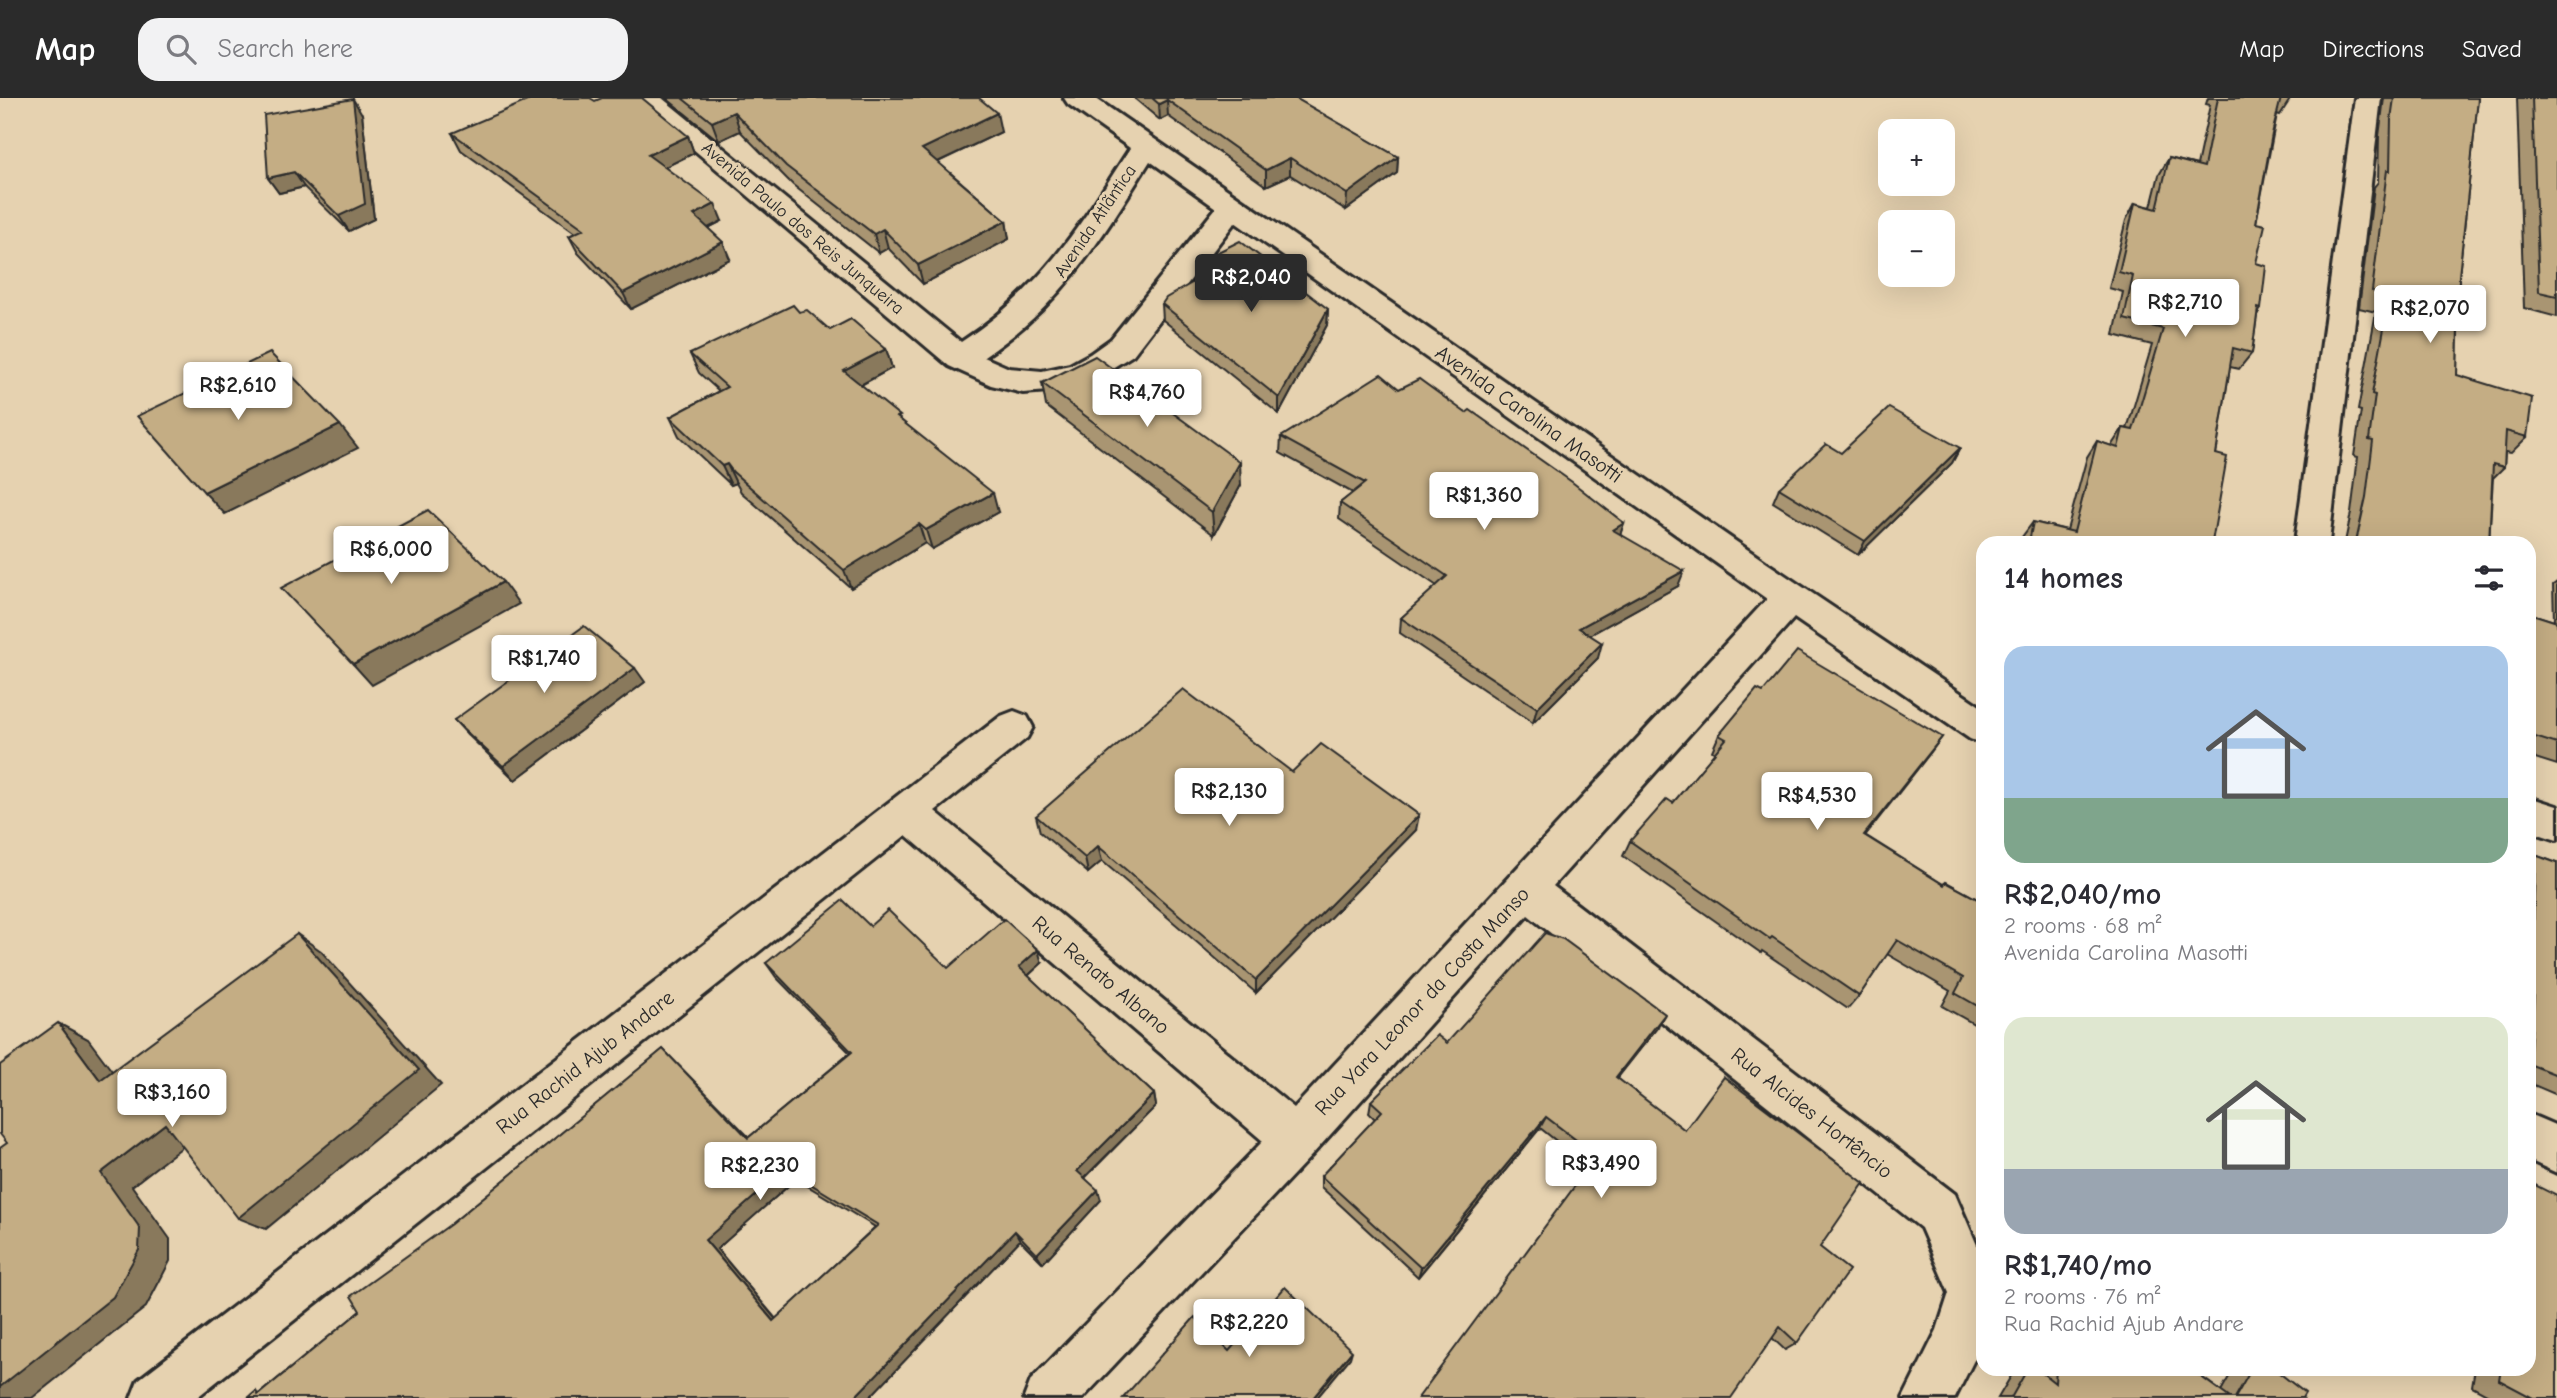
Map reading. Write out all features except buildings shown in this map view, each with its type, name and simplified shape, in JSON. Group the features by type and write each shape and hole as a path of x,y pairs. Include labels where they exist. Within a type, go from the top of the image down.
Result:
{"street":[{"name":"Avenida Paulo dos Reis Junqueira","path":"646,98 960,358"},
{"name":"Avenida Carolina Masotti","path":"1077,98 1233,205 1789,599 1976,723"},
{"path":"2313,536 2368,98"},
{"name":"Avenida Atlãntica","path":"960,358 1023,313 1044,292 1094,227 1146,145"},
{"path":"960,358 997,378 1026,383 1067,378 1106,361 1136,332 1233,205"},
{"name":"Rua Yara Leonor da Costa Manso","path":"1049,1398 1296,1139 1789,599"},
{"name":"Rua Rachid Ajub Andare","path":"156,1398 1014,727"},
{"name":"Rua Renato Albano","path":"906,811 1296,1139"},
{"path":"2536,816 2557,823"},
{"name":"Rua Alcides Hortêncio","path":"1526,889 1938,1212 1973,1293 1959,1340 1928,1398"},
{"path":"2536,1140 2557,1150"}]}
